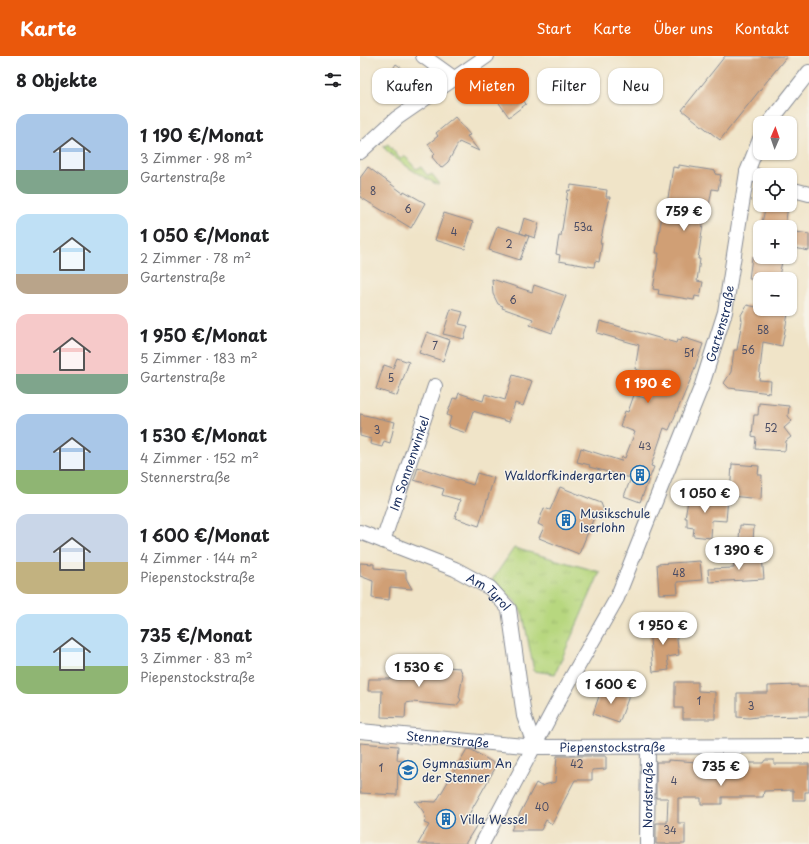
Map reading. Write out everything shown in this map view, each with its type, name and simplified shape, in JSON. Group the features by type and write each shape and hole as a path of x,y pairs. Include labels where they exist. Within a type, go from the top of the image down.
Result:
{"street":[{"path":"360,152 397,118 455,79 423,56"},
{"path":"470,68 487,56"},
{"path":"774,116 809,72"},
{"name":"Gartenstraße","path":"482,844 535,747 557,703 617,598 702,385 725,312 747,172 753,157"},
{"path":"747,172 753,175"},
{"path":"797,191 809,194"},
{"name":"Im Sonnenwinkel","path":"383,541 435,386"},
{"name":"Am Tyrol","path":"360,532 456,569 490,588 509,609 524,716 535,747"},
{"name":"Stennerstraße","path":"360,731 535,747"},
{"name":"Nordstraße","path":"647,844 648,746"},
{"name":"Piepenstockstraße","path":"535,747 809,746"}],"green space":[{"path":"388,144 400,159 405,156 416,169 421,167 428,176 432,174 439,183 438,185 402,163 383,147"},
{"path":"514,548 600,572 555,674 534,671 523,615 515,601 492,580"}],"building":[{"path":"725,56 787,56 720,140 682,110"},
{"path":"396,64 402,68 393,68"},
{"path":"500,104 526,104 509,117"},
{"path":"455,117 470,135 467,136 479,151 459,142 448,162 441,168 432,157 435,154 428,144 438,136 436,133"},
{"path":"679,165 716,171 715,174 721,175 718,190 712,189 708,211 705,211 698,259 700,259 697,281 703,282 700,297 695,296 694,300 658,294 659,290 653,289 659,253 656,253 664,203 667,204 673,167 679,168"},
{"path":"368,167 403,193 404,191 425,203 411,228 360,197 360,178"},
{"path":"571,185 607,190 606,197 610,197 600,243 602,243 599,262 595,261 594,267 559,261 560,255 556,254 559,236 561,236 568,190 570,191"},
{"path":"764,212 787,212 786,220 763,220"},
{"path":"444,213 473,222 465,249 435,240"},
{"path":"524,218 539,223 535,238 520,233"},
{"path":"497,226 529,236 520,260 489,250"},
{"path":"797,232 809,234 809,251 797,248"},
{"path":"752,257 753,264 782,264 780,272 753,272 753,279 749,279"},
{"path":"492,279 532,292 534,285 566,296 552,333 530,325 533,319 502,308 503,306 498,304 493,294"},
{"path":"747,305 753,306 753,316 788,316 782,346 763,342 759,380 771,381 770,393 729,388 724,383 731,372 734,350 737,350 742,321 741,315"},
{"path":"451,309 463,312 459,324 468,326 464,339 443,334"},
{"path":"600,321 676,343 677,340 681,341 682,337 703,344 692,376 669,430 664,428 651,466 654,467 640,502 624,496 631,478 589,467 590,465 577,462 581,448 621,461 622,457 625,458 635,432 620,426 625,411 628,412 634,395 648,399 658,376 635,369 639,345 597,333"},
{"path":"427,332 450,340 443,361 419,353"},
{"path":"397,358 409,362 397,396 376,389 384,365 393,368"},
{"path":"513,375 532,381 523,406 515,403 509,422 473,411 466,433 448,427 451,417 447,415 453,398 457,399 459,393 483,401 485,394 505,400"},
{"path":"759,403 789,406 788,416 792,421 784,428 791,437 786,441 785,451 755,449 756,437 752,436 754,415 758,415"},
{"path":"360,414 395,422 390,443 384,441 382,447 370,444 371,439 360,436"},
{"path":"732,464 759,466 758,475 762,475 761,499 730,496"},
{"path":"418,467 473,485 477,473 494,478 479,526 455,518 460,500 442,495 444,489 414,480"},
{"name":"Musikschule Iserlohn","path":"560,487 601,503 604,511 595,515 579,554 539,538 544,527 538,524 544,508 550,510"},
{"path":"689,495 728,498 726,521 712,520 711,538 693,536 694,528 687,527 687,518 685,518"},
{"path":"740,525 754,526 753,541 739,540"},
{"path":"762,556 764,579 709,582 708,569 734,568 733,559"},
{"path":"700,561 702,580 677,582 678,593 659,594 657,564"},
{"path":"360,563 374,564 374,568 406,571 406,578 412,589 390,587 389,600 372,598 373,581 360,576"},
{"path":"675,625 679,655 667,657 669,670 653,672 649,628"},
{"path":"432,661 447,662 446,667 460,668 463,675 459,697 461,700 456,706 412,702 406,703 405,718 381,717 382,691 368,691 369,679 401,679 401,664 432,665"},
{"path":"675,682 698,682 698,691 715,692 715,719 683,719 683,708 675,708"},
{"path":"798,685 798,687 809,687 809,716 737,717 737,693 768,693 768,686"},
{"path":"602,687 629,696 619,723 593,714"},
{"path":"360,743 398,746 397,760 403,761 402,773 398,772 397,795 360,793"},
{"path":"467,749 472,750 497,765 468,816 478,823 465,844 418,844 429,825 424,823 426,819 423,811 415,801 436,802"},
{"path":"557,756 606,756 606,769 592,770 592,780 575,780 552,824 546,820 541,830 511,830 536,783 541,786 555,782"},
{"path":"668,760 713,763 715,760 720,760 723,763 763,763 765,760 774,760 774,764 809,764 809,792 805,792 805,800 793,800 793,790 764,791 763,797 722,797 722,804 701,804 701,798 678,798 678,823 685,823 685,844 656,844 656,823 667,823 668,798 656,798 656,762 668,762"}],"place":[{"name":"Waldorfkindergarten","path":"640,475"},
{"name":"Musikschule Iserlohn","path":"566,520"},
{"name":"Gymnasium An der Stenner","path":"408,770"},
{"name":"Villa Wessel","path":"446,819"}]}
